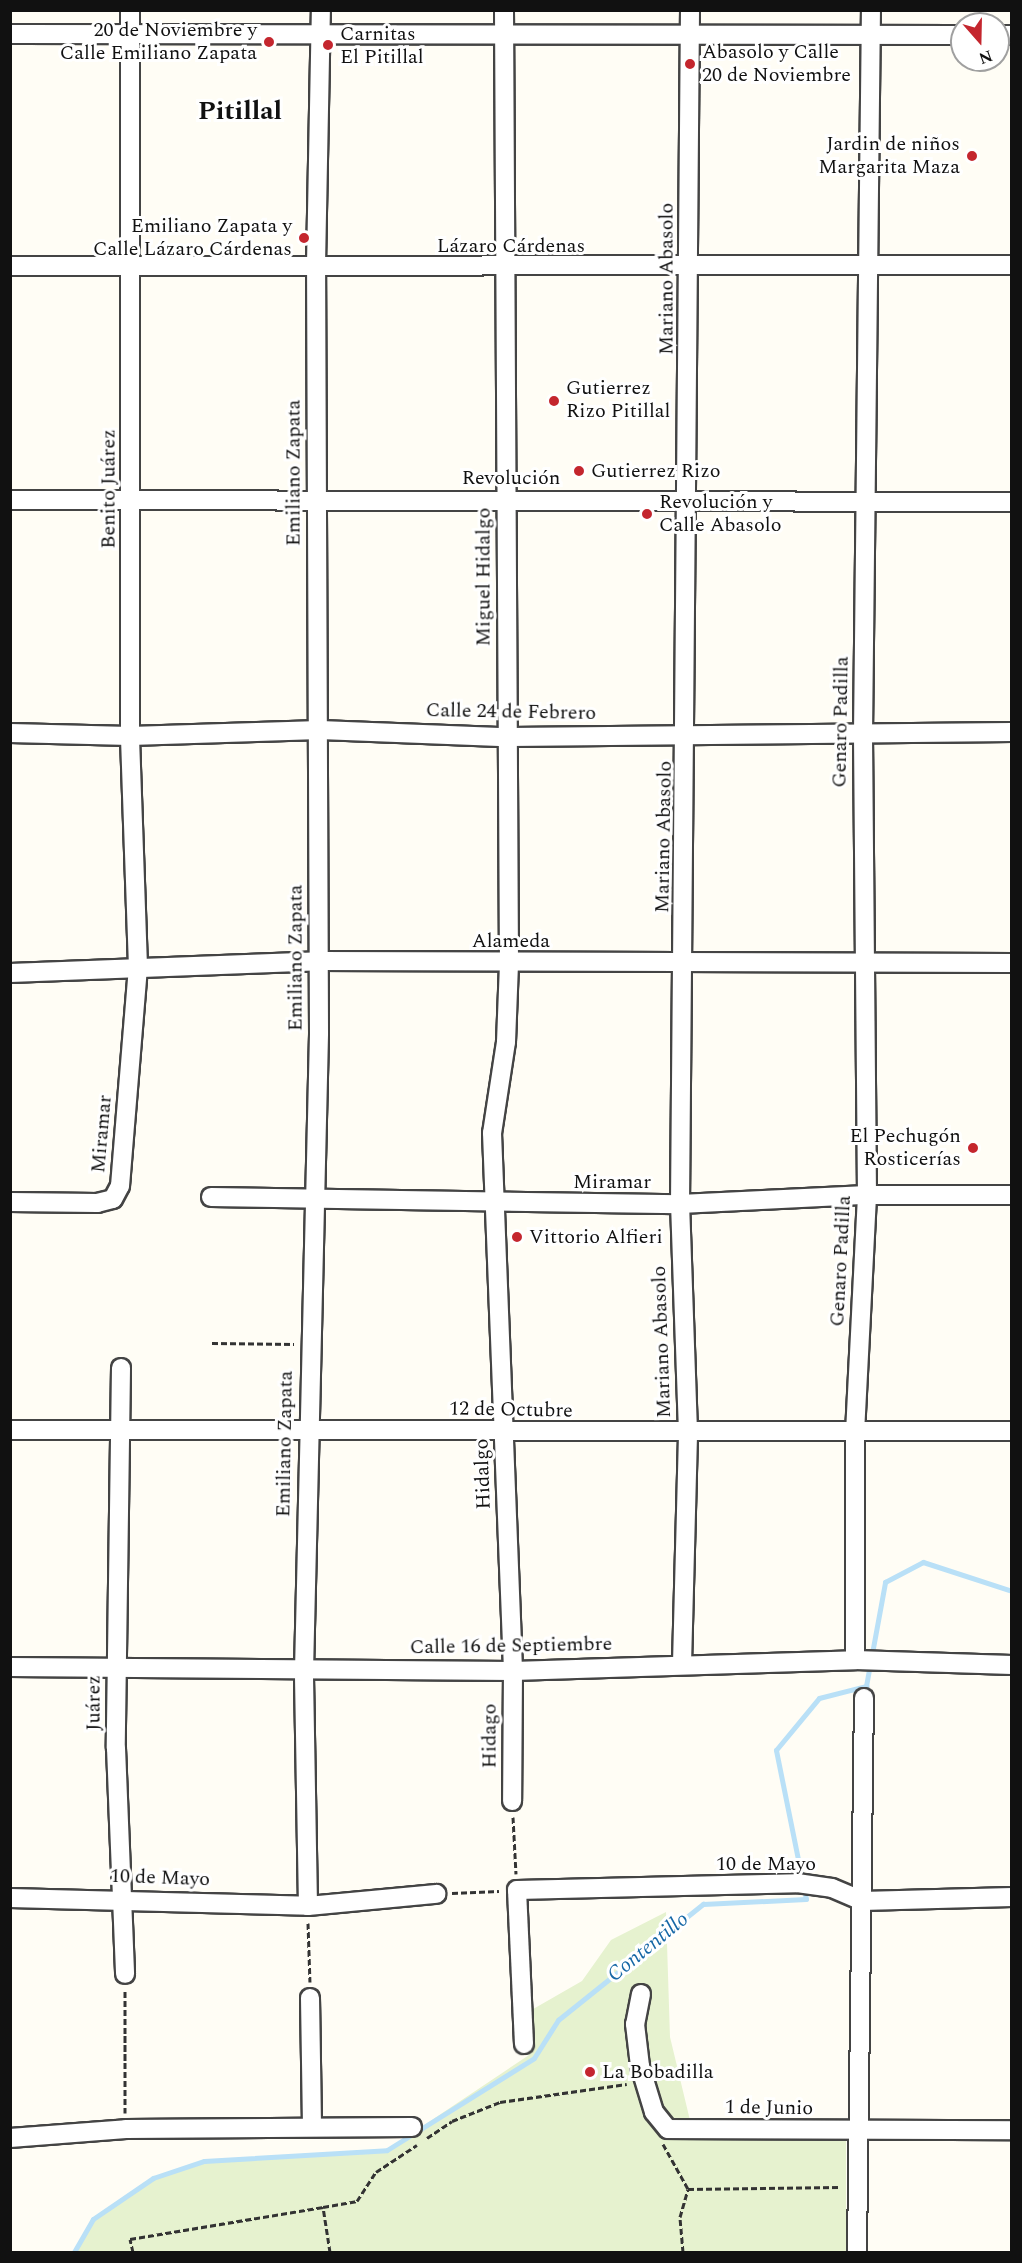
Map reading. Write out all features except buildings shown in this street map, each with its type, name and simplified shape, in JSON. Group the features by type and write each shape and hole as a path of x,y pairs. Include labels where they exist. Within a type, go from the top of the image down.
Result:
{"street":[{"name":"Benito Juárez","path":"130,10 128,266 132,501 130,736 138,967"},
{"name":"Emiliano Zapata","path":"308,1906 304,1671 312,1198 319,961 320,730 315,265 321,10"},
{"name":"Miguel Hidalgo","path":"504,10 506,737 509,964"},
{"name":"Mariano Abasolo","path":"682,1664 688,1432 680,1204 687,736 690,10"},
{"name":"Genaro Padilla","path":"855,1660 855,1433 867,1195 862,961 871,10"},
{"path":"10,34 504,33 690,37 950,35"},
{"name":"Lázaro Cárdenas","path":"10,266 315,265 506,269 1011,265"},
{"name":"Revolución","path":"10,500 867,499 1011,502"},
{"name":"Calle 24 de Febrero","path":"10,733 130,736 320,730 506,737 1011,732"},
{"name":"Alameda","path":"10,973 319,961 509,964 862,961 1011,963"},
{"name":"Hidalgo","path":"509,964 506,1042 492,1133 513,1671"},
{"name":"Miramar","path":"10,1202 97,1203 119,1192 138,967"},
{"name":"Miramar","path":"211,1197 495,1204 680,1204 867,1195 1011,1195"},
{"name":"Juárez","path":"121,1368 116,1670 125,1974"},
{"name":"12 de Octubre","path":"10,1430 119,1432 308,1428 504,1433 1011,1431"},
{"name":"Calle 16 de Septiembre","path":"10,1667 116,1670 513,1671 855,1660 1011,1665"},
{"name":"Hidago","path":"512,1801 513,1671"},
{"path":"857,2253 856,2132 864,1698"},
{"name":"10 de Mayo","path":"517,1890 797,1883 817,1884 862,1901 1011,1897"},
{"path":"517,1890 524,2044"},
{"name":"10 de Mayo","path":"10,1898 124,1898 308,1906 436,1894"},
{"name":"1 de Junio","path":"641,1994 635,2024 640,2066 654,2112 668,2129 856,2132 1011,2130"},
{"path":"310,1998 312,2125"},
{"path":"10,2138 126,2129 312,2125 412,2127"}],"path":[{"path":"212,1343 309,1344"},
{"path":"436,1894 517,1890 512,1801"},
{"path":"308,1906 310,1998"},
{"path":"125,1974 126,2129"},
{"path":"133,2253 130,2239 357,2200 376,2172 452,2121 531,2095 638,2083"},
{"path":"661,2134 669,2162 688,2188"},
{"path":"688,2188 856,2187"},
{"path":"683,2253 680,2217 688,2188"},
{"path":"323,2206 330,2253"}],"green space":[{"name":"La Bobadilla","path":"666,1912 670,2037 694,2137 846,2137 846,2252 74,2252 93,2219 153,2178 204,2161 387,2150 529,2055 528,2012 582,1981 611,1940"}],"waterway":[{"name":"Contentillo","path":"74,2252 93,2219 153,2178 204,2161 387,2150 534,2058 558,2020 703,1904 806,1899 776,1750 819,1698 866,1686 885,1582 923,1562 1012,1591"}],"place":[{"name":"20 de Noviembre y Calle Emiliano Zapata","path":"269,42"},
{"name":"Carnitas El Pitillal","path":"328,45"},
{"name":"Abasolo y Calle 20 de Noviembre","path":"690,64"},
{"name":"Jardin de niños Margarita Maza","path":"972,156"},
{"name":"Emiliano Zapata y Calle Lázaro Cárdenas","path":"304,238"},
{"name":"Gutierrez Rizo Pitillal","path":"554,401"},
{"name":"Gutierrez Rizo","path":"579,471"},
{"name":"Revolución y Calle Abasolo","path":"647,514"},
{"name":"El Pechugón Rosticerías","path":"973,1148"},
{"name":"Vittorio Alfieri","path":"517,1237"},
{"name":"La Bobadilla","path":"590,2072"}],"district":[{"name":"Pitillal","path":"240,112"}]}
